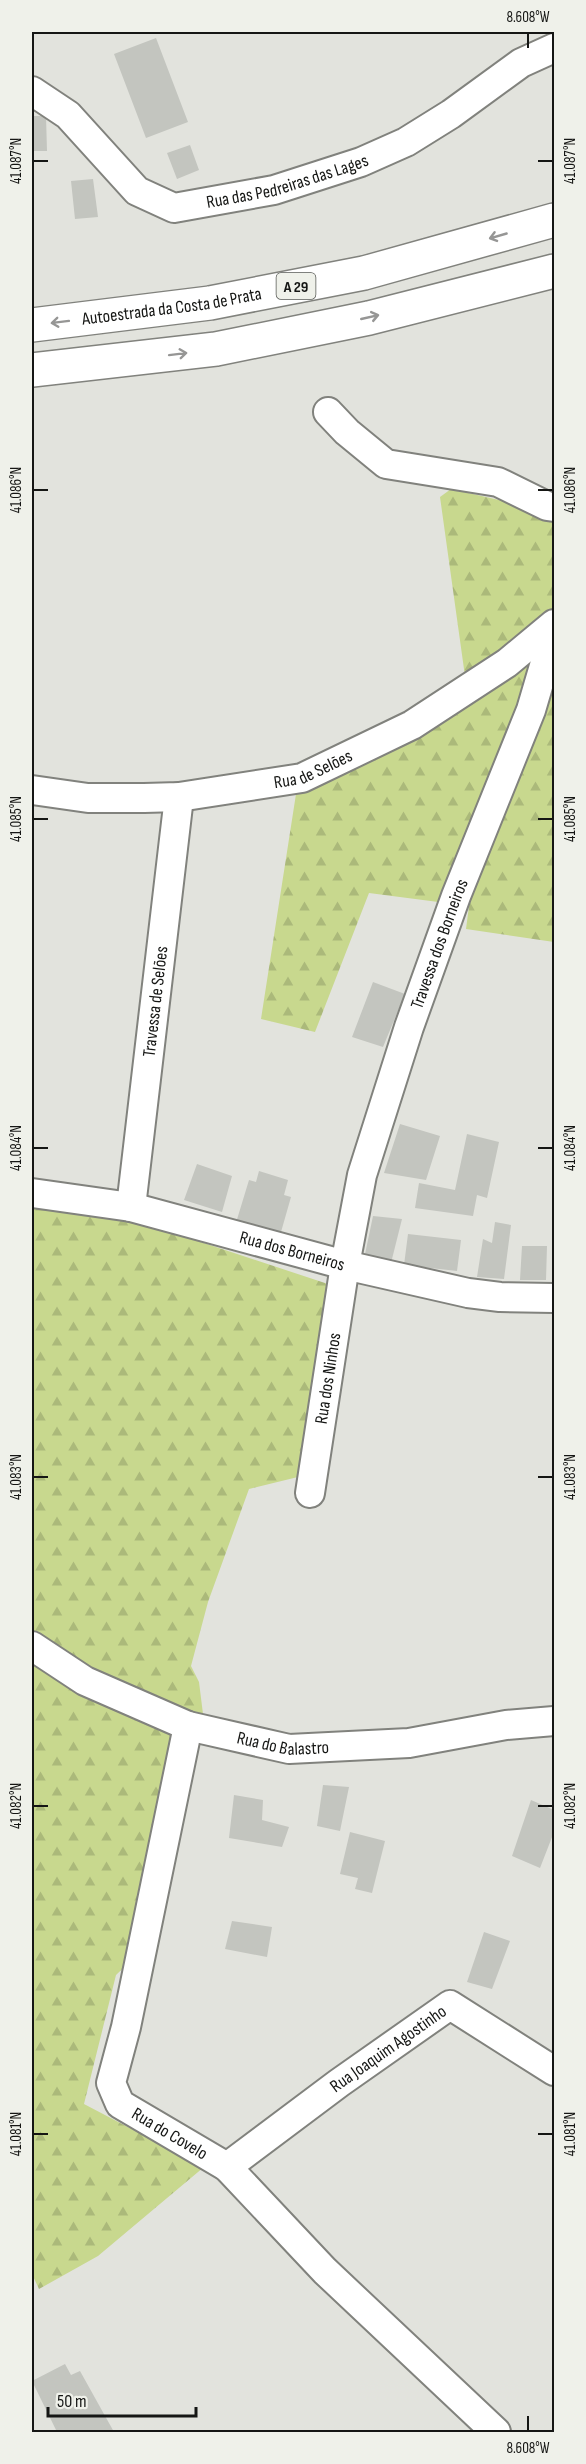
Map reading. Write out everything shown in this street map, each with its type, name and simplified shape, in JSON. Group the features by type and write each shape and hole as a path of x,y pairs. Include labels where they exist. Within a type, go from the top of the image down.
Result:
{"highway":[{"name":"Autoestrada da Costa de Prata","path":"32,325 210,303 364,273 555,220"},
{"path":"32,370 216,349 369,318 555,271"}],"street":[{"name":"Rua das Pedreiras das Lages","path":"32,91 68,115 137,191 174,208 274,190 361,162 406,142 450,114 521,63 555,48"},
{"path":"328,412 347,432 386,464 498,482 547,506 555,507"},
{"name":"Rua de Selões","path":"32,790 88,798 179,796 302,778 412,725 507,663 555,624"},
{"name":"Travessa dos Borneiros","path":"345,1264 362,1175 409,1027 456,897 531,710 555,632"},
{"name":"Travessa de Selões","path":"131,1207 179,796"},
{"name":"Rua dos Borneiros","path":"32,1193 131,1207 345,1264 468,1293 522,1299 555,1298"},
{"name":"Rua dos Ninhos","path":"310,1493 345,1264"},
{"name":"Rua do Balastro","path":"32,1646 85,1681 188,1726 289,1749 409,1743 506,1725 555,1720"},
{"name":"Rua do Covelo","path":"188,1726 126,2026 111,2084 120,2104 227,2167 325,2271 496,2433"},
{"name":"Rua Joaquim Agostinho","path":"227,2167 450,2005 555,2071"}],"green space":[{"path":"451,489 521,505 554,507 554,942 466,929 469,906 369,893 315,1032 261,1019 296,794 330,763 469,705 440,497"},
{"path":"32,1201 86,1204 331,1285 302,1476 249,1489 208,1602 191,1666 199,1682 204,1722 142,1950 116,1975 84,2104 204,2167 98,2256 39,2289 32,2274"}],"building":[{"path":"156,38 188,122 146,138 114,54"},
{"path":"32,116 46,116 47,151 32,151"},
{"path":"190,145 199,170 177,179 167,153"},
{"path":"93,179 98,217 75,219 71,181"},
{"path":"373,982 405,994 383,1047 352,1037"},
{"path":"400,1124 440,1136 426,1180 384,1173"},
{"path":"467,1134 499,1142 487,1198 477,1195 473,1216 415,1208 419,1183 455,1190"},
{"path":"197,1164 232,1176 222,1212 184,1200"},
{"path":"259,1171 288,1180 284,1195 291,1197 279,1239 235,1226 249,1180 256,1182"},
{"path":"373,1216 402,1219 391,1263 364,1259"},
{"path":"495,1222 511,1225 504,1279 477,1277 483,1239 492,1243"},
{"path":"408,1234 461,1240 457,1271 404,1265"},
{"path":"522,1246 547,1246 546,1280 520,1280"},
{"path":"323,1785 349,1787 340,1831 317,1826"},
{"path":"234,1795 263,1800 262,1820 289,1827 282,1847 229,1838"},
{"path":"531,1800 554,1810 554,1832 540,1868 512,1856"},
{"path":"350,1832 385,1841 372,1893 355,1889 358,1878 340,1874"},
{"path":"232,1921 272,1927 267,1957 225,1949"},
{"path":"484,1932 510,1941 492,1989 467,1982"},
{"path":"65,2364 71,2375 80,2371 114,2432 57,2432 32,2381"}]}
